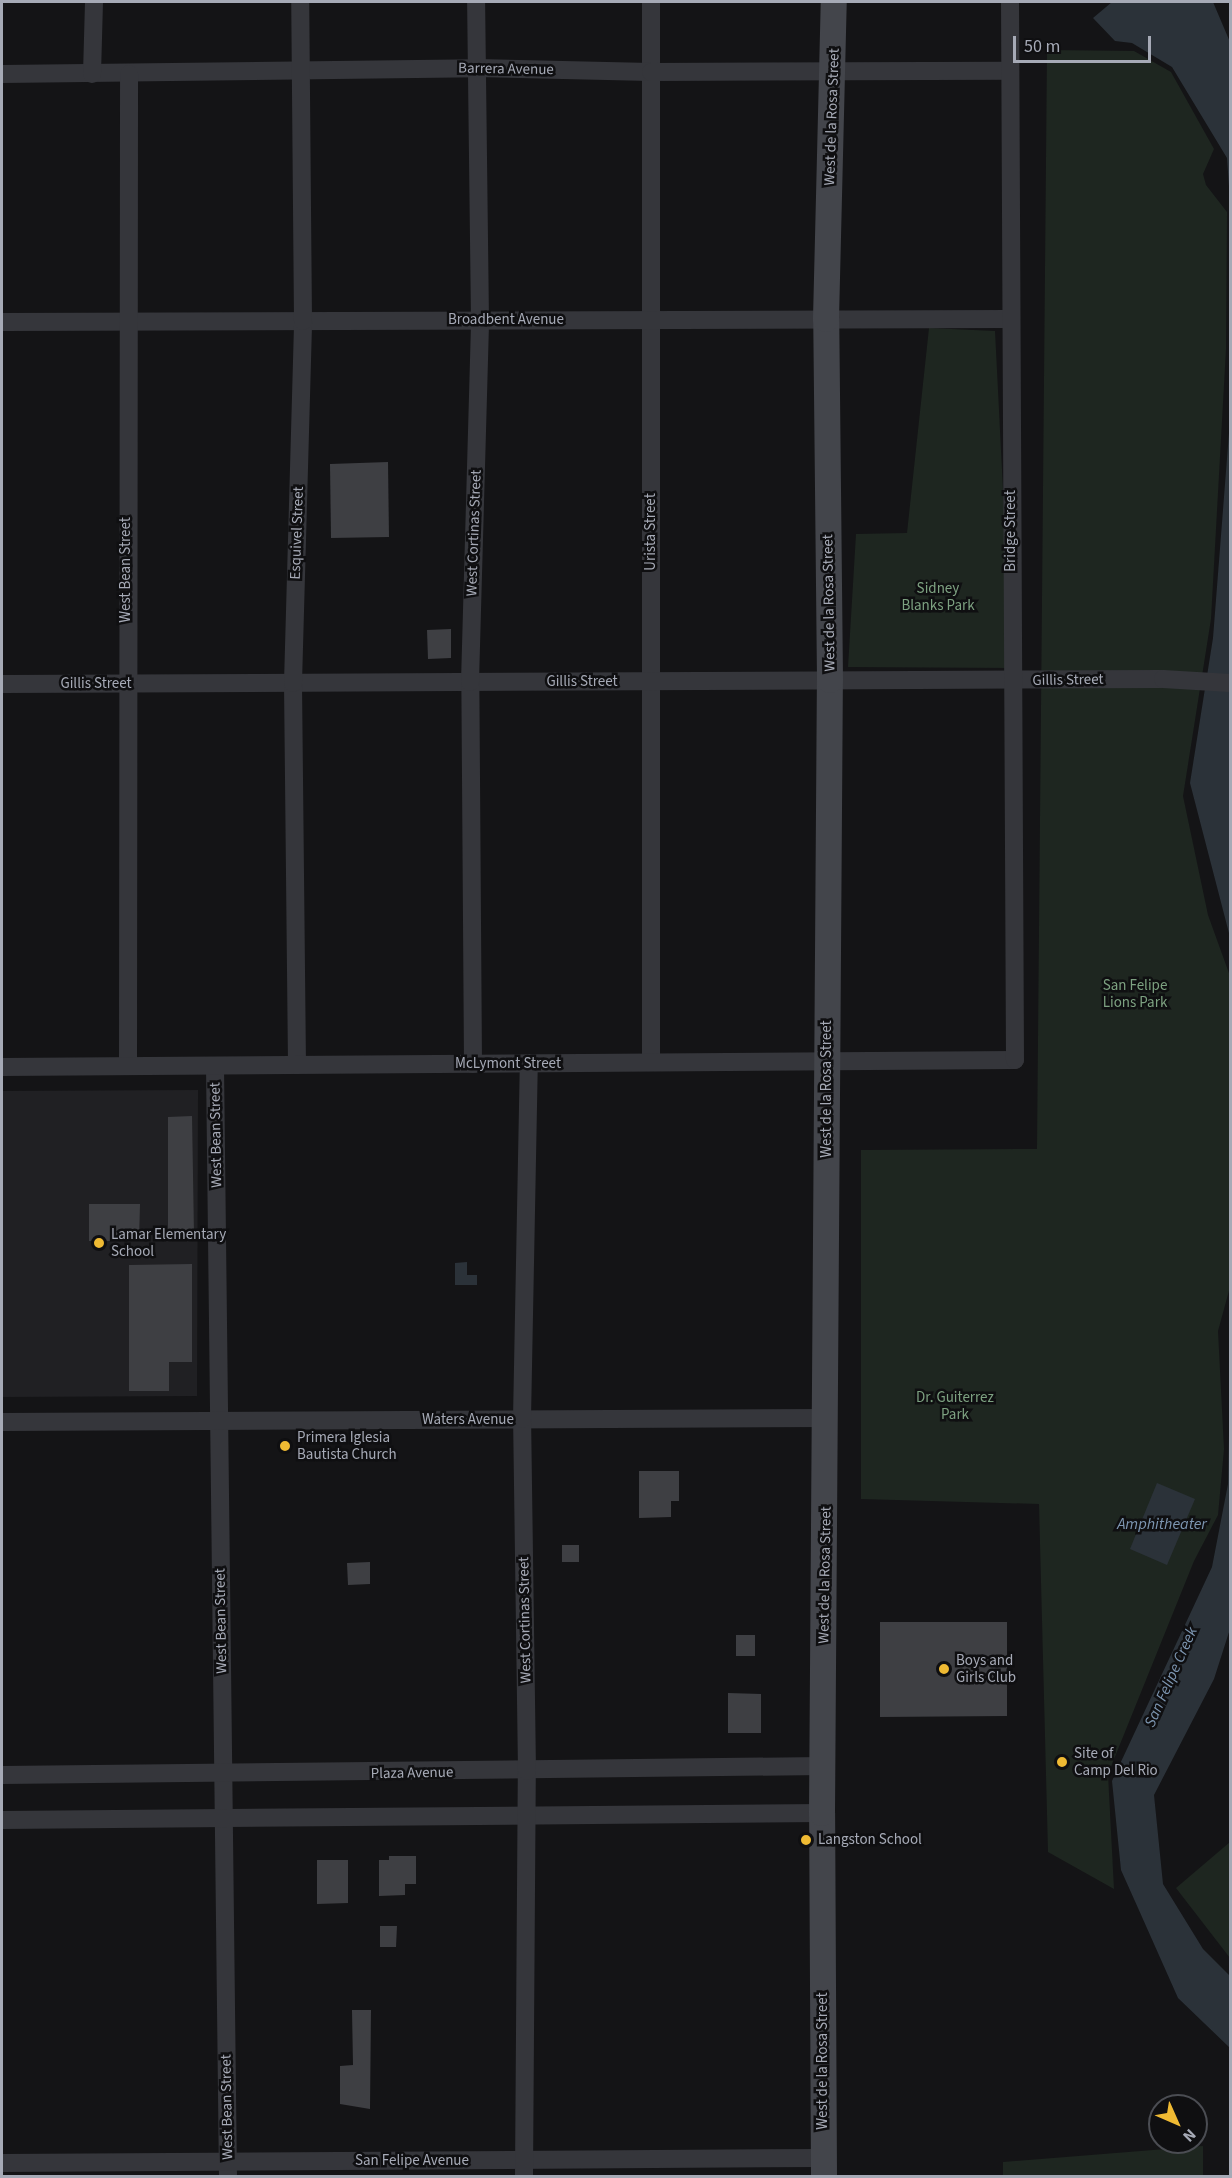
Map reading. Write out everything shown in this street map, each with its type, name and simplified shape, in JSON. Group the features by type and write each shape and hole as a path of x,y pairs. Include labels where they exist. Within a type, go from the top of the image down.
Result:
{"street":[{"path":"92,74 94,2"},
{"name":"Esquivel Street","path":"297,1065 293,683 303,321 300,2"},
{"name":"West Cortinas Street","path":"473,1064 470,682 480,321 476,2"},
{"name":"Urista Street","path":"651,2 651,1062"},
{"name":"West de la Rosa Street","path":"823,2167 822,1813 830,680 826,319 834,2"},
{"name":"Bridge Street","path":"1010,2 1015,1060"},
{"name":"Barrera Avenue","path":"2,74 477,68 651,72 1010,70"},
{"name":"West Bean Street","path":"128,1066 126,684 129,74"},
{"name":"Broadbent Avenue","path":"2,322 1010,318"},
{"name":"Gillis Street","path":"2,684 1163,679 1230,683"},
{"name":"McLymont Street","path":"2,1067 1015,1060"},
{"name":"West Cortinas Street","path":"524,2168 527,1772 522,1419 529,1064"},
{"name":"West Bean Street","path":"215,1066 227,2169"},
{"name":"Waters Avenue","path":"2,1422 826,1418"},
{"name":"Plaza Avenue","path":"2,1775 527,1772 823,1767"},
{"path":"2,1820 822,1813"},
{"name":"San Felipe Avenue","path":"2,2163 227,2169 823,2167"}],"shaded area":[{"name":"Lamar Elementary School","path":"198,1090 197,1396 2,1397 2,1091"}],"green space":[{"name":"San Felipe Lions Park","path":"1047,50 1134,51 1171,72 1214,149 1203,174 1206,185 1227,212 1226,349 1211,619 1183,796 1208,915 1230,976 1230,1287 1218,1331 1224,1449 1218,1515 1194,1561 1108,1774 1114,1889 1048,1852 1039,1504 861,1499 861,1150 1037,1149"},
{"name":"Sidney Blanks Park","path":"929,328 995,331 1012,668 848,667 856,534 907,533"},
{"path":"1230,1842 1230,1958 1176,1888"},
{"path":"1148,2150 1148,2154 1203,2154 1203,2176 1003,2176 1003,2162"}],"water":[{"path":"1112,2 1213,2 1230,42 1230,201 1227,158 1172,67 1132,43 1115,41 1093,18"},
{"path":"1230,420 1230,937 1190,783 1213,638"},
{"path":"467,1262 467,1275 477,1275 477,1285 455,1285 455,1263"},
{"name":"San Felipe Creek","path":"1230,1381 1230,1629 1214,1679 1154,1795 1163,1884 1203,1949 1230,1976 1230,2048 1178,1998 1121,1870 1112,1781 1212,1567 1228,1484"},
{"name":"Amphitheater","path":"1157,1483 1195,1499 1167,1565 1130,1549"}],"building":[{"path":"388,462 389,537 331,538 330,464"},
{"path":"451,629 451,658 428,659 427,630"},
{"path":"192,1116 194,1235 168,1235 168,1117"},
{"path":"89,1204 140,1204 139,1241 89,1241"},
{"path":"192,1264 192,1362 169,1362 169,1391 129,1391 129,1265"},
{"path":"639,1471 679,1471 679,1501 671,1501 671,1517 639,1518"},
{"path":"562,1545 579,1545 579,1562 562,1562"},
{"path":"370,1562 370,1584 348,1585 347,1563"},
{"name":"Boys and Girls Club","path":"880,1622 1007,1622 1007,1716 880,1717"},
{"path":"736,1635 755,1635 755,1656 736,1656"},
{"path":"728,1693 761,1694 761,1733 728,1733"},
{"path":"389,1856 416,1856 416,1884 405,1884 405,1895 379,1896 379,1860 389,1860"},
{"path":"317,1860 348,1860 348,1903 317,1904"},
{"path":"380,1926 397,1926 396,1947 380,1947"},
{"path":"352,2010 371,2010 370,2109 340,2104 340,2066 353,2065"}],"place":[{"name":"Lamar Elementary School","path":"99,1243"},
{"name":"Primera Iglesia Bautista Church","path":"285,1446"},
{"name":"Boys and Girls Club","path":"944,1669"},
{"name":"Site of Camp Del Rio","path":"1062,1762"},
{"name":"Langston School","path":"806,1840"}],"park label":[{"name":"Dr. Guiterrez Park","path":"955,1406"}]}
